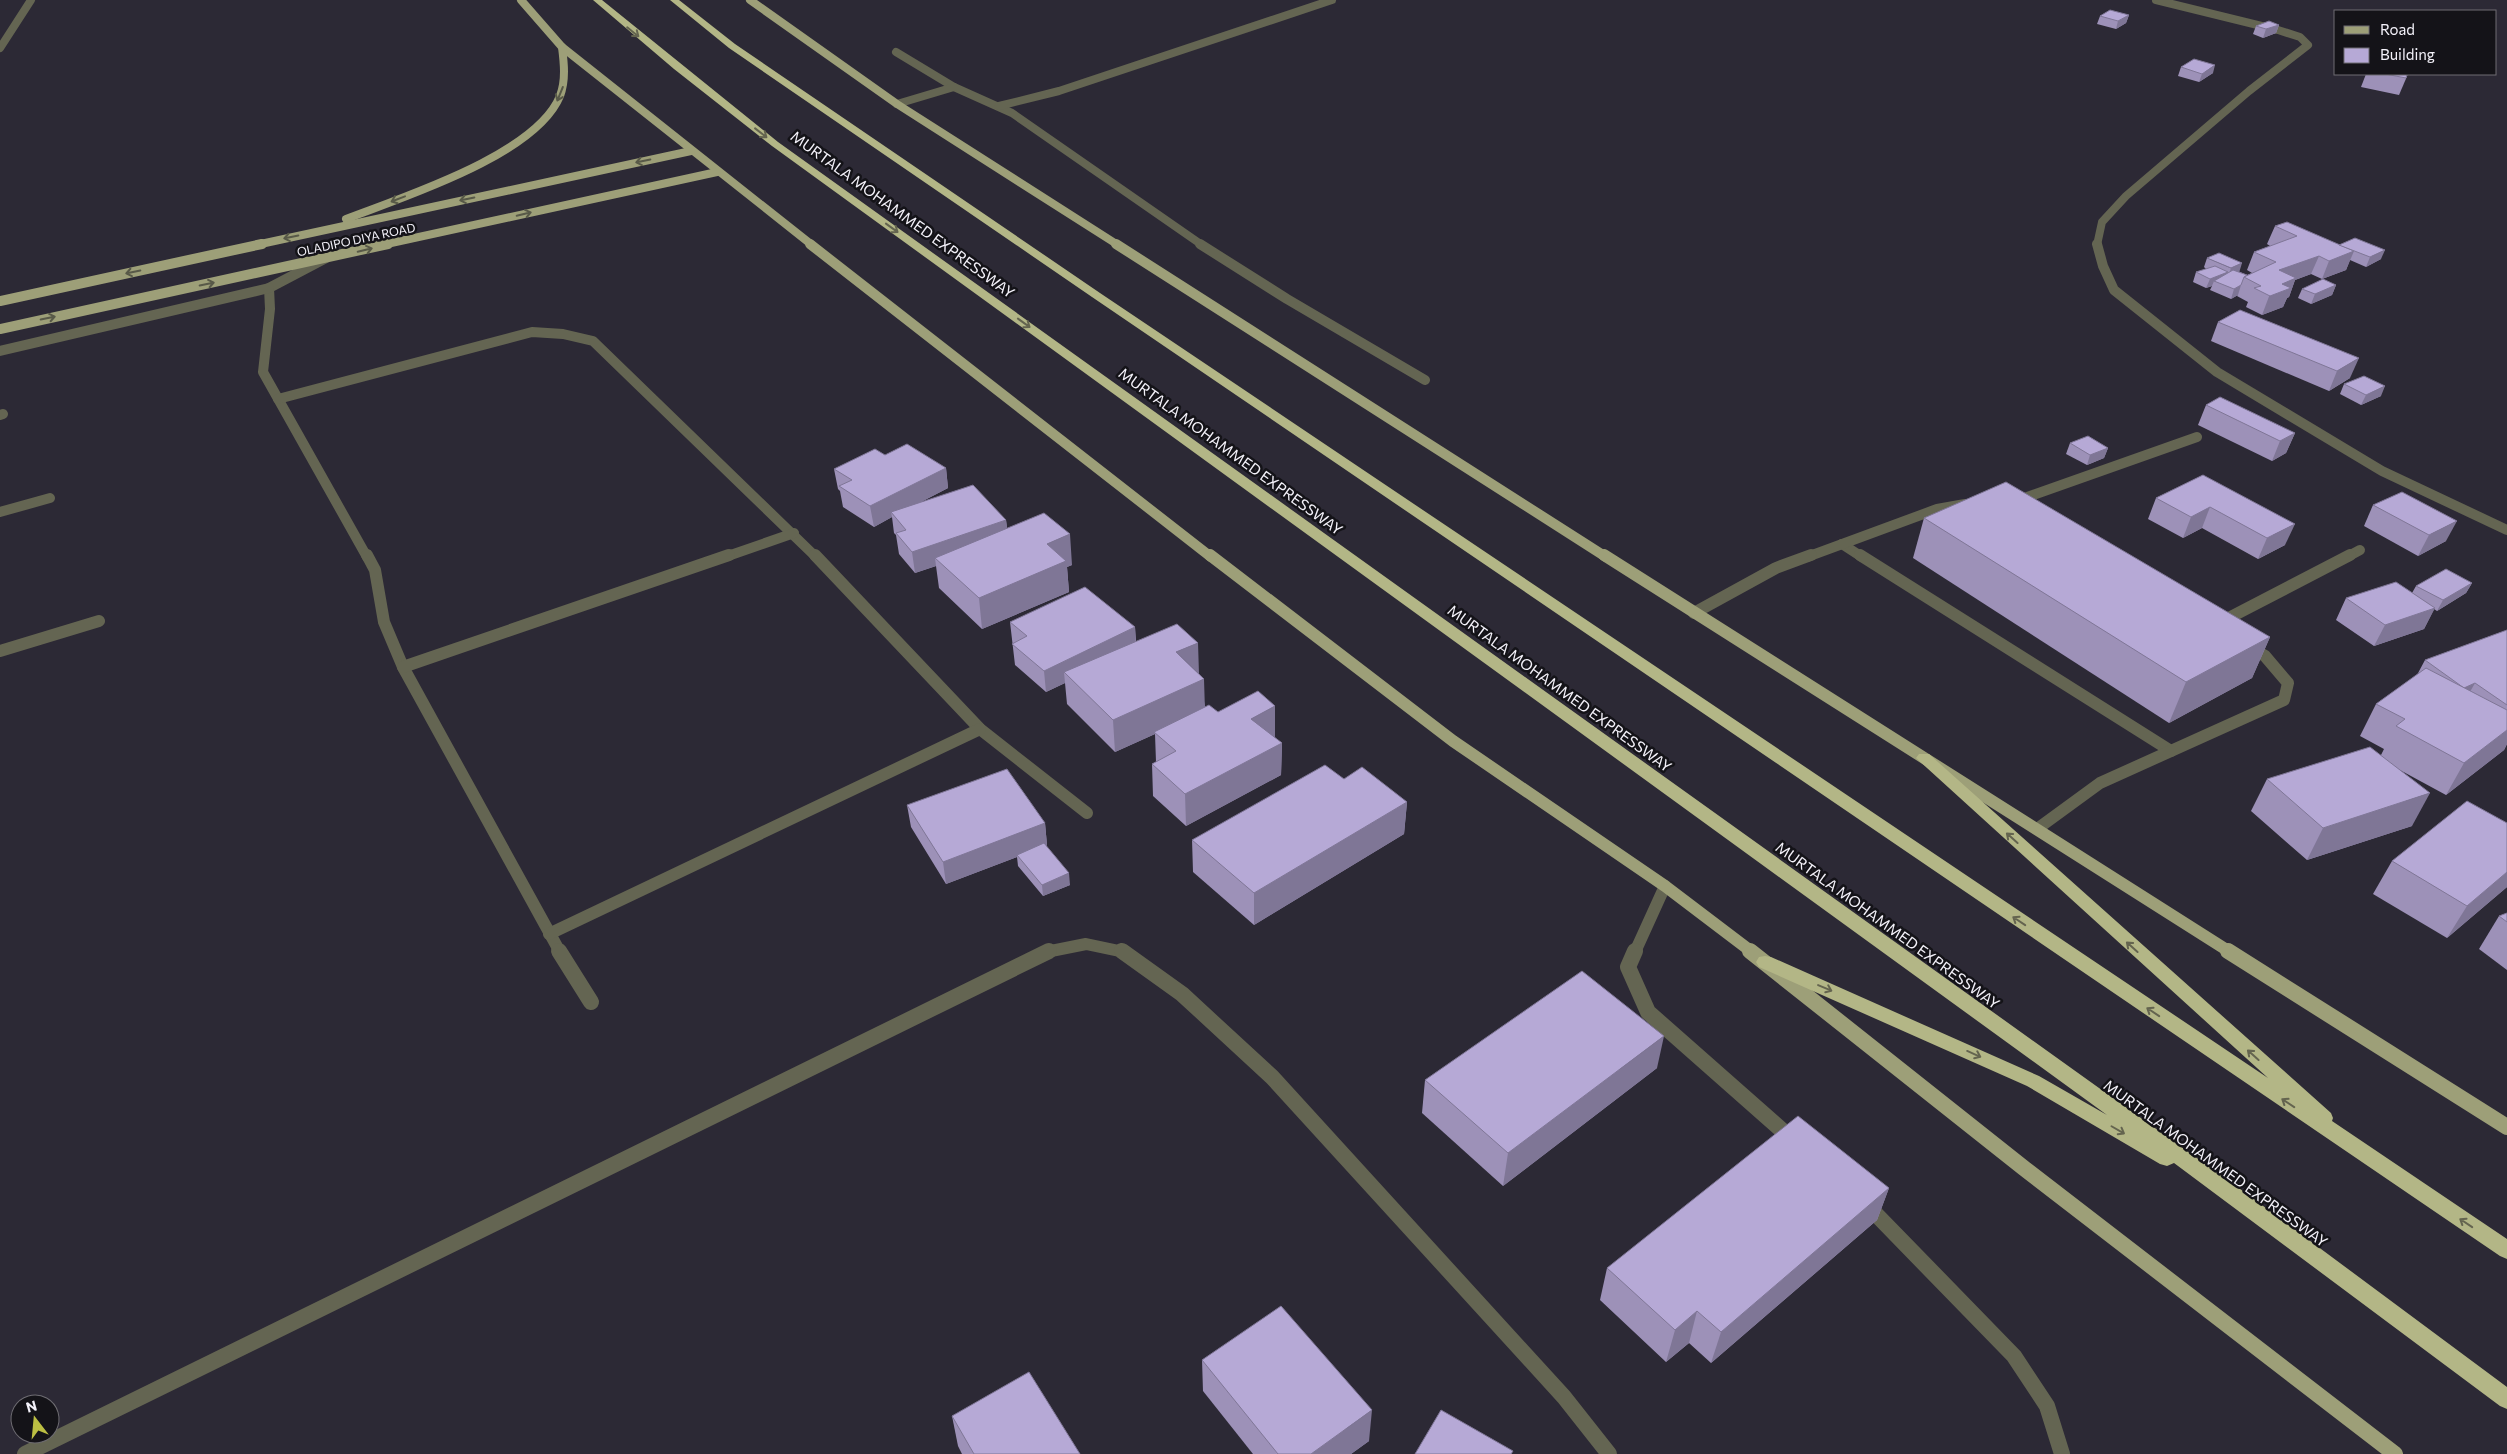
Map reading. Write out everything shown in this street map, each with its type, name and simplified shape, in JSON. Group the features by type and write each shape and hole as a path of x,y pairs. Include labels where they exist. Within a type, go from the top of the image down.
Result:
{"highway":[{"name":"MURTALA MOHAMMED EXPRESSWAY","path":"596,0 775,144 2240,1200 2507,1399"},
{"path":"674,0 732,46 1096,295 2368,1158 2507,1250"},
{"path":"1924,758 2368,1158"},
{"path":"1765,962 2033,1081 2240,1200"}],"main road":[{"path":"521,0 562,47 717,172 935,343 1453,742 1665,886 1765,962 2025,1170 2395,1454"},
{"path":"750,0 898,104 1694,612 2507,1127"},
{"path":"309,234 471,169 511,146 551,113 566,76 562,47"},
{"name":"OLADIPO DIYA ROAD","path":"0,301 691,151"},
{"name":"OLADIPO DIYA ROAD","path":"0,329 717,172"}],"street":[{"path":"0,48 31,0"},
{"path":"999,106 1059,91 1332,0"},
{"path":"2156,0 2278,30 2300,37 2308,45 2172,155 2126,196 2102,222 2097,244 2103,266 2114,290 2217,372 2382,471 2507,530"},
{"path":"896,52 954,87 999,106 1033,126 1171,226 1287,299 1425,380"},
{"path":"898,104 954,87"},
{"path":"0,351 269,288 326,258"},
{"path":"269,288 270,309 263,372 375,570 384,622 403,668 549,934 591,1002"},
{"path":"278,399 532,332 563,334 593,341 794,533 980,729 1087,813"},
{"path":"2026,514 2009,504 2197,437"},
{"path":"0,512 50,498"},
{"path":"1694,612 1776,568 1937,509 1979,504"},
{"path":"403,668 794,533"},
{"path":"1842,544 2171,751"},
{"path":"2214,626 2360,550"},
{"path":"0,651 99,621"},
{"path":"2037,829 2100,783 2284,700 2288,683 2265,656 2240,641"},
{"path":"549,934 980,729"},
{"path":"1665,886 1628,967 1648,1012 1803,1149"},
{"path":"25,1454 1050,950 1086,944 1124,951 1182,994 1272,1077 1564,1396 1609,1454"},
{"path":"1855,1195 2014,1356 2047,1406 2062,1454"}],"building":[{"path":"2110,10 2129,15 2118,21 2100,16"},
{"path":"2269,21 2279,25 2266,29 2256,26"},
{"path":"2194,59 2215,65 2202,74 2181,67"},
{"path":"2390,75 2407,75 2406,78"},
{"path":"2287,222 2354,251 2329,261 2319,256 2279,270 2296,278 2282,284 2291,288 2270,296 2254,288 2261,286 2244,277 2276,262 2254,252 2297,236 2275,226"},
{"path":"2355,238 2385,250 2370,257 2339,245"},
{"path":"2219,253 2242,263 2231,268 2207,258"},
{"path":"2215,266 2228,272 2210,279 2196,272"},
{"path":"2233,270 2247,275 2244,277 2241,285 2234,289 2214,281"},
{"path":"2323,279 2336,285 2315,294 2302,289"},
{"path":"2240,310 2359,358 2337,371 2218,322"},
{"path":"2364,376 2385,386 2366,395 2344,384"},
{"path":"2220,397 2295,433 2280,441 2206,405"},
{"path":"2088,436 2108,448 2090,455 2070,443"},
{"path":"907,444 946,468 870,506 839,486 852,480 834,469 875,449 885,455"},
{"path":"2203,475 2295,524 2267,538 2210,507 2191,517 2156,498"},
{"path":"2006,482 2270,637 2186,682 1924,518"},
{"path":"973,485 1006,520 912,552 896,533 906,530 891,512"},
{"path":"2402,492 2457,521 2429,535 2373,505"},
{"path":"1044,513 1070,534 1047,544 1066,561 979,598 935,558"},
{"path":"2446,569 2472,583 2443,600 2416,586"},
{"path":"2396,582 2435,608 2385,625 2346,598"},
{"path":"1085,587 1135,627 1044,671 1012,644 1027,636 1010,622"},
{"path":"1177,624 1198,643 1176,652 1204,679 1113,720 1064,672"},
{"path":"2507,630 2507,705 2475,683 2464,688 2425,660"},
{"path":"2426,668 2507,710 2507,730 2464,763 2396,726 2405,719 2376,704"},
{"path":"1258,691 1275,706 1251,719 1282,743 1185,794 1152,764 1176,751 1154,732 1209,705 1218,712"},
{"path":"2370,747 2430,793 2323,828 2267,779"},
{"path":"1325,765 1344,779 1362,767 1407,802 1254,893 1192,840"},
{"path":"1007,769 1045,823 943,862 907,805"},
{"path":"2467,801 2507,823 2507,872 2467,906 2392,861"},
{"path":"1044,843 1069,873 1042,885 1017,855"},
{"path":"2507,913 2507,922 2499,916"},
{"path":"1582,971 1664,1036 1508,1153 1425,1080"},
{"path":"1798,1116 1889,1188 1721,1332 1697,1311 1675,1330 1607,1268"},
{"path":"1281,1306 1372,1410 1311,1454 1278,1454 1202,1360"},
{"path":"1029,1372 1080,1454 974,1454 952,1416"},
{"path":"1441,1410 1513,1451 1511,1454 1415,1454"}]}
